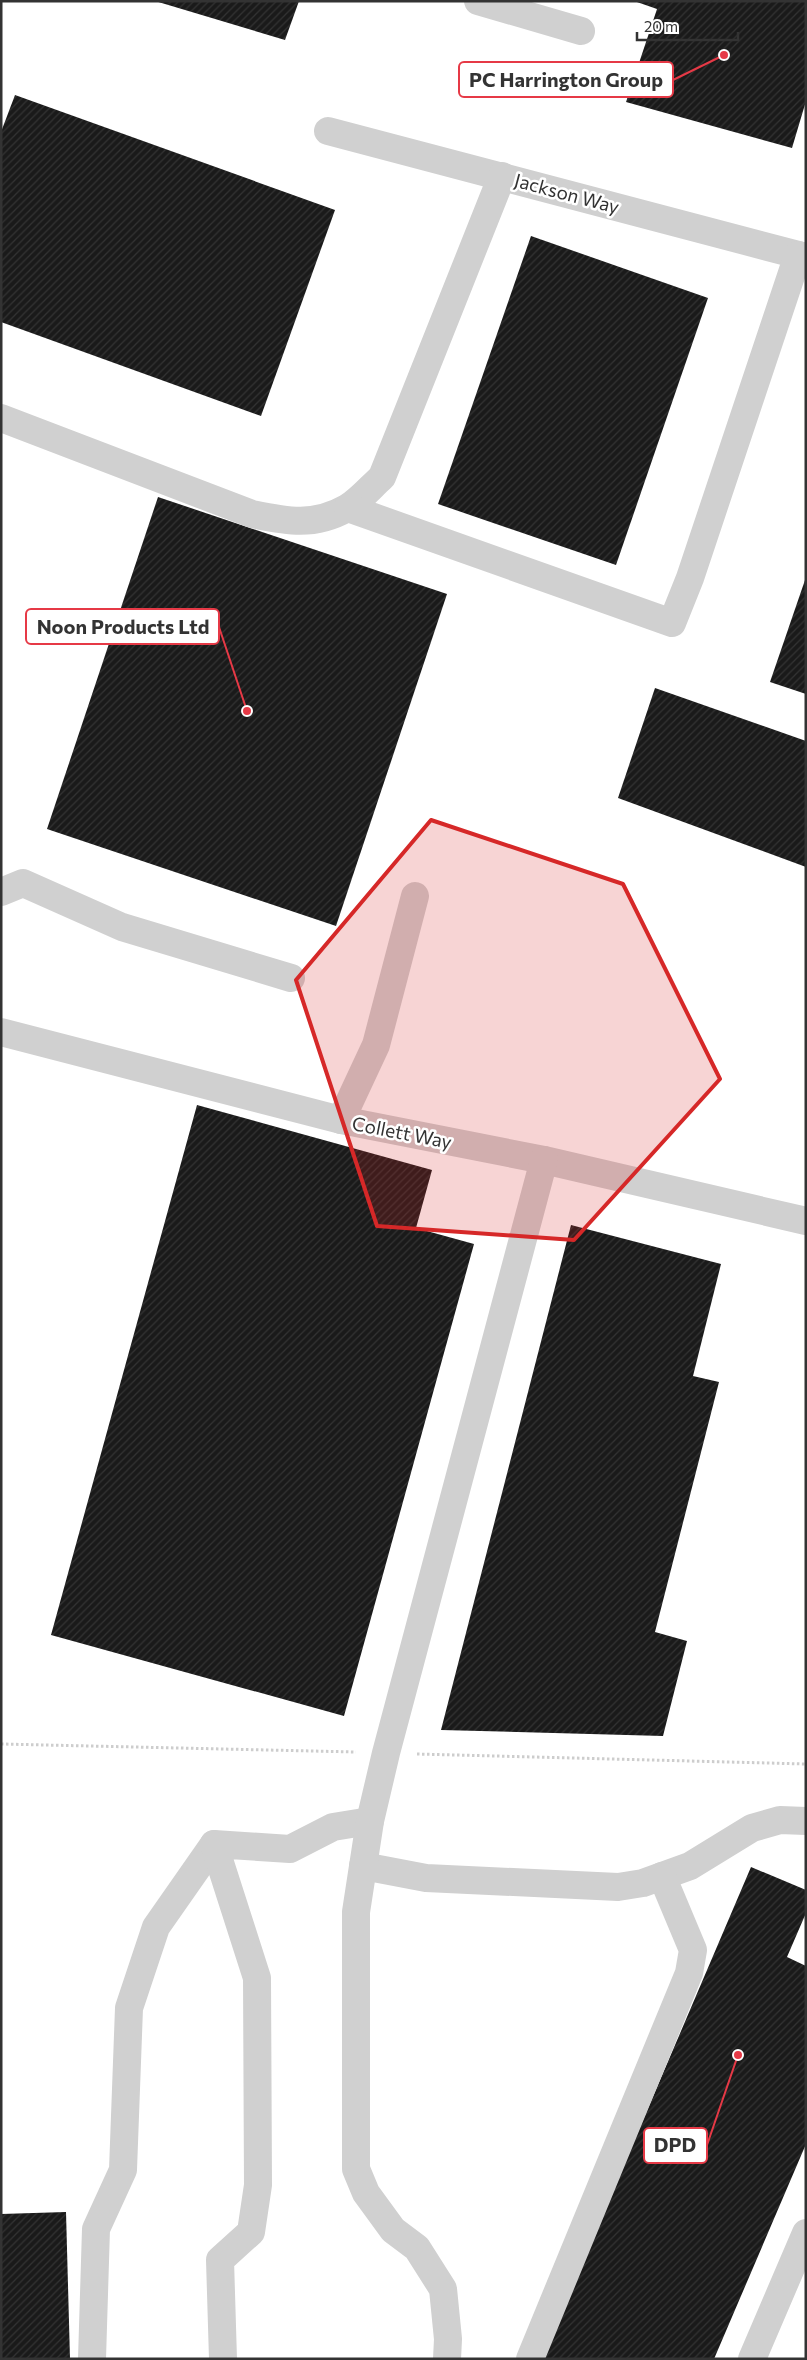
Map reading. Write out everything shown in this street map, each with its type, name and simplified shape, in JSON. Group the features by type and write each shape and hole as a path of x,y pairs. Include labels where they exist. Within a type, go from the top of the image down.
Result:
{"street":[{"path":"478,1 581,32"},
{"name":"Jackson Way","path":"328,131 802,256"},
{"path":"1,418 252,514 292,522 320,520 348,508 382,477 502,176"},
{"path":"348,508 672,623 690,578 802,256"},
{"path":"1,892 23,882 122,928 291,978"},
{"path":"340,1120 376,1045 415,896"},
{"name":"Collett Way","path":"1,1032 340,1120 544,1160 806,1221"},
{"path":"447,2359 448,2340 443,2289 417,2248 393,2230 366,2193 356,2170 356,1912 370,1821 388,1743 544,1160"},
{"path":"363,1866 426,1878 618,1887 642,1883 690,1866 752,1828 780,1820 806,1821"},
{"path":"214,1844 290,1849 333,1826 370,1821"},
{"path":"92,2359 96,2230 123,2170 128,2008 156,1927 214,1844"},
{"path":"214,1844 257,1978 258,2185 251,2232 220,2260 223,2359"},
{"path":"530,2359 690,1973 693,1950 662,1876"},
{"path":"752,2359 806,2233"}],"path":[{"path":"1,1744 352,1752"},
{"path":"407,1754 806,1764"}],"highlighted area":[{"path":"431,820 623,884 720,1079 574,1240 377,1226 296,980"}],"building":[{"path":"155,1 299,1 285,40"},
{"path":"634,1 806,1 806,101 792,148 626,102 657,9"},
{"path":"15,95 335,210 261,416 1,322 1,132"},
{"path":"531,236 708,298 616,565 438,504"},
{"path":"158,497 447,594 336,926 47,829"},
{"path":"806,580 806,694 770,682"},
{"path":"655,688 806,741 806,867 618,798"},
{"path":"197,1105 432,1170 416,1228 474,1244 344,1716 51,1635"},
{"path":"571,1225 721,1264 693,1376 719,1382 655,1632 687,1641 663,1736 441,1730"},
{"path":"751,1867 806,1890 806,1913 787,1957 806,1966 806,2144 714,2359 541,2359"},
{"path":"66,2212 70,2359 1,2359 1,2214"}],"place":[{"name":"PC Harrington Group","path":"724,55"},
{"name":"Noon Products Ltd","path":"247,711"},
{"name":"DPD","path":"738,2055"}]}
